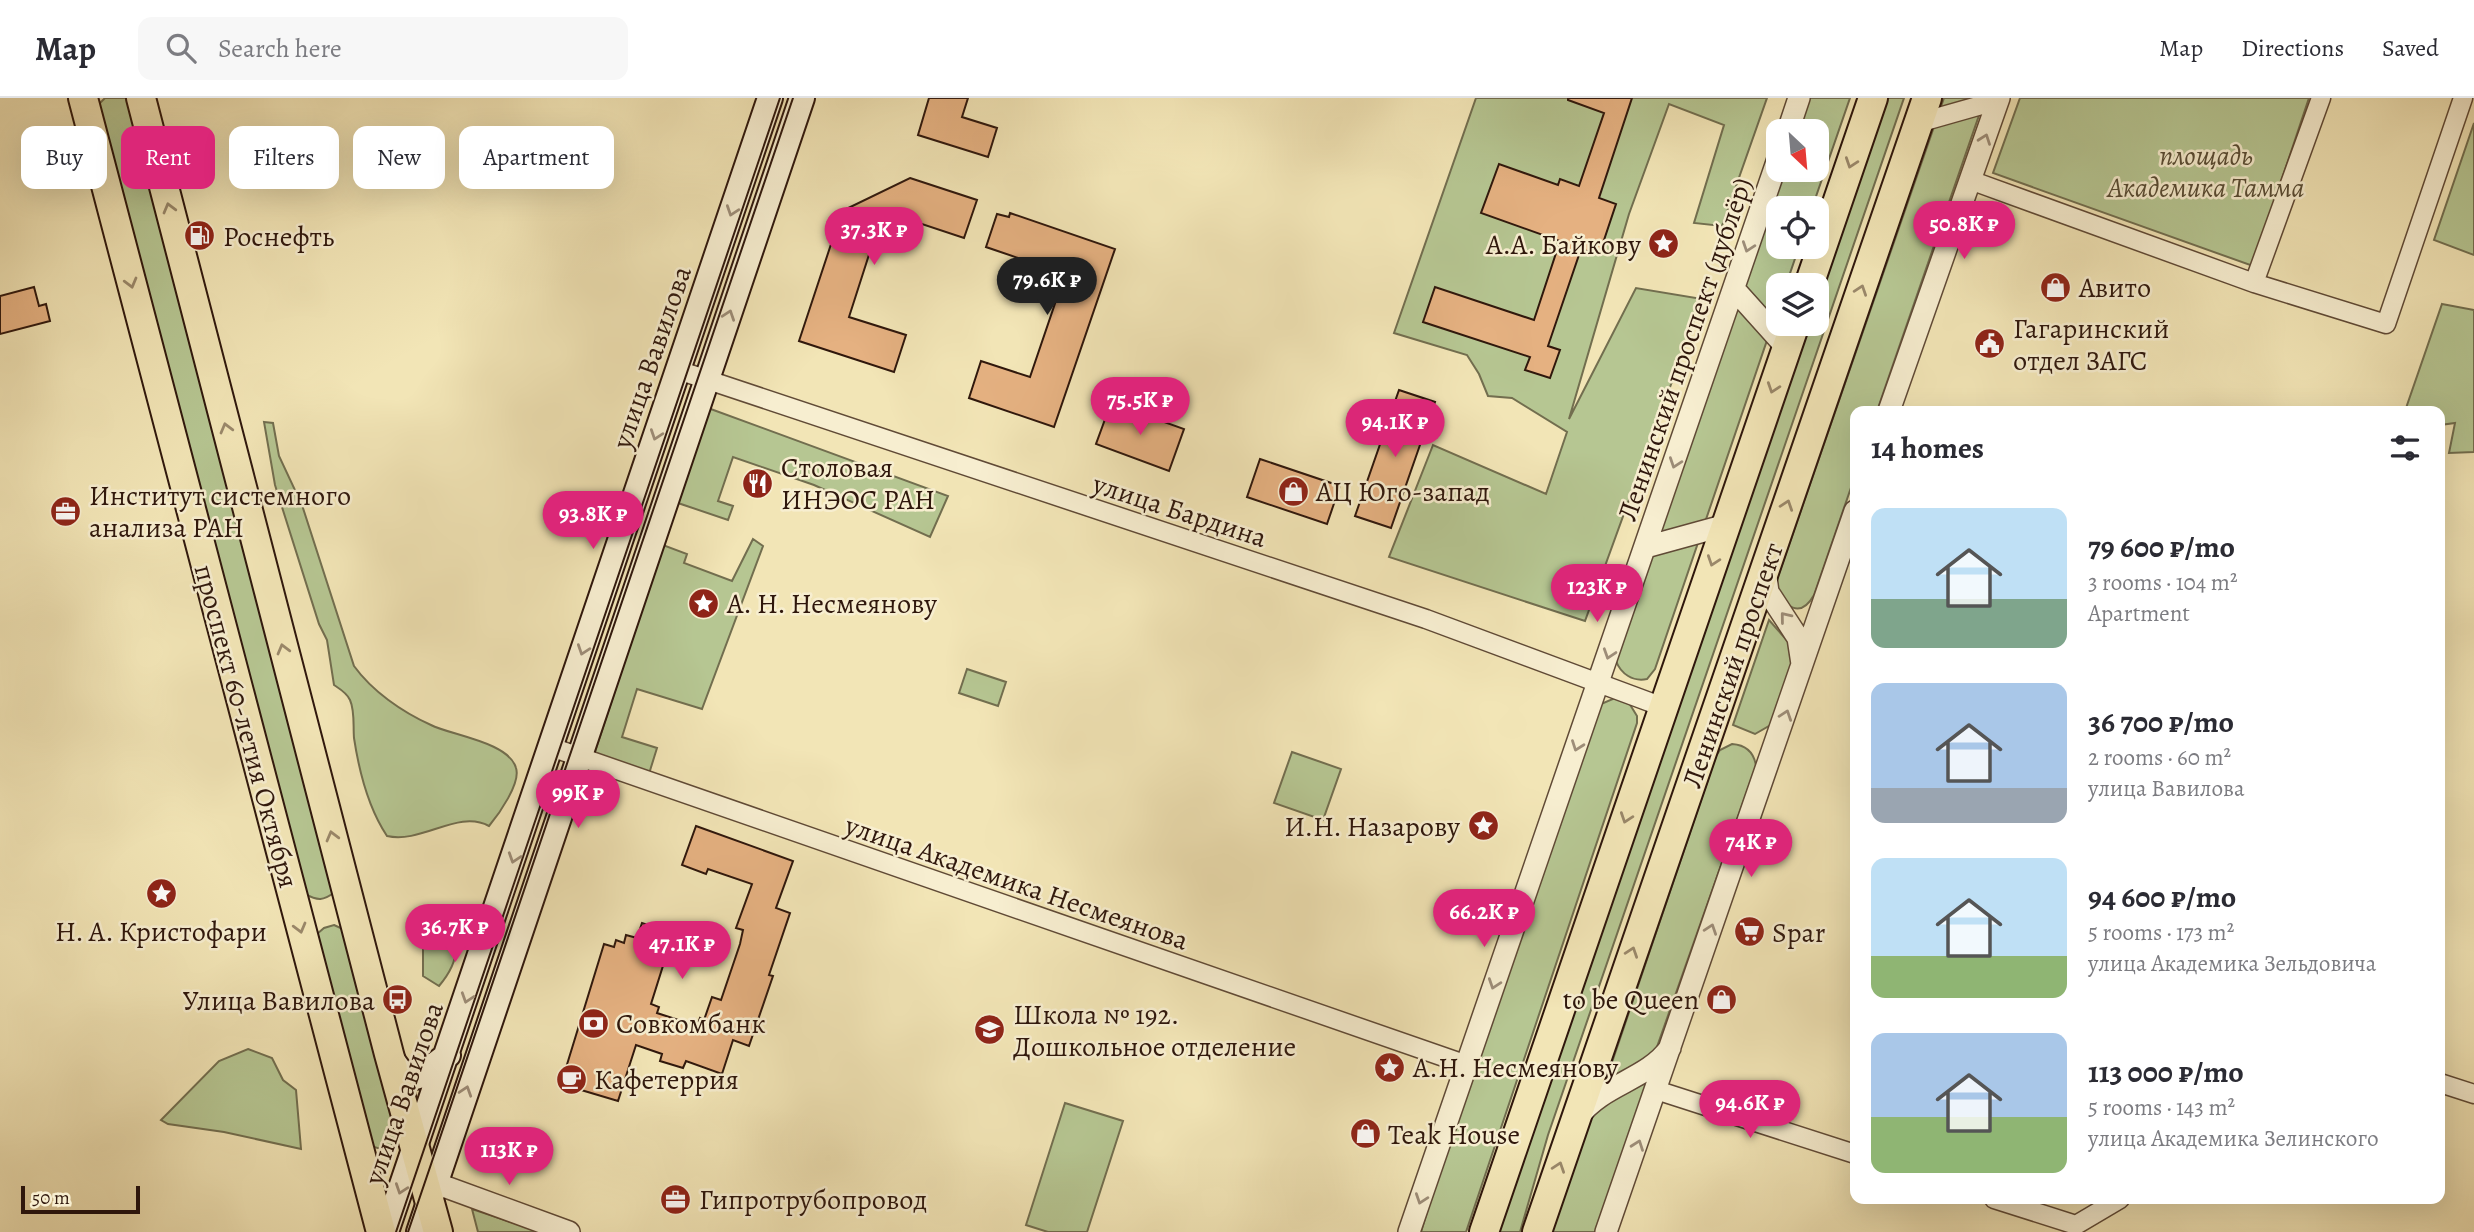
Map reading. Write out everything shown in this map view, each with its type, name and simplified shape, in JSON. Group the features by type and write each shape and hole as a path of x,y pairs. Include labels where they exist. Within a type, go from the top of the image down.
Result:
{"main road":[{"name":"проспект 60-летия Октября","path":"141,98 389,1054 415,1146 432,1193 438,1232"},
{"name":"улица Вавилова","path":"386,1232 770,98"},
{"name":"улица Вавилова","path":"419,1232 802,98"},
{"path":"1813,273 1873,98"},
{"name":"проспект 60-летия Октября","path":"86,101 240,706 381,1232"},
{"name":"Ленинский проспект","path":"1537,1232 1923,111"},
{"name":"Ленинский проспект","path":"1484,1232 1791,336"},
{"path":"389,1054 403,1074 414,1077 426,1074 448,1055"}],"street":[{"path":"1792,119 1799,98"},
{"path":"2254,284 2321,98"},
{"path":"1970,180 2254,284 2386,324 2463,98"},
{"path":"1891,406 1999,99 1923,111"},
{"name":"Ленинский проспект (дублёр)","path":"1409,1232 1770,182"},
{"path":"1734,289 1766,315"},
{"name":"улица Бардина","path":"678,370 1426,619 1663,707"},
{"path":"1646,547 1726,525"},
{"path":"1606,1232 1850,526"},
{"path":"1765,570 1768,592 1798,638 1802,666"},
{"name":"улица Академика Несмеянова","path":"551,747 1467,1065"},
{"path":"1574,1124 1592,1101 1654,1064 1671,1046"},
{"path":"2445,1085 2474,1094"},
{"path":"1656,1090 1850,1152"},
{"path":"432,1193 569,1232"},
{"path":"2010,1204 2076,1225 2112,1204"}],"green space":[{"path":"105,98 132,98 139,126 121,126 121,188 107,126 105,126 99,104"},
{"path":"1476,98 1767,98 1722,226 1694,223 1724,125 1669,104 1629,214 1569,419 1636,288 1702,299 1585,621 1389,557 1433,445 1546,494 1567,432 1512,398 1488,396 1467,355 1394,333"},
{"path":"1807,98 1850,98 1829,159 1829,119 1800,119"},
{"path":"1887,98 1904,98 1829,316 1827,273"},
{"path":"1944,98 1985,98 1879,406 1850,406 1850,491 1814,595 1809,603 1798,609 1788,605 1774,588"},
{"name":"площадь Академика Тамма","path":"2020,98 2309,98 2253,266 1993,173"},
{"path":"2474,123 2474,255 2434,240"},
{"path":"1778,182 1821,182 1816,196 1773,196"},
{"path":"121,189 155,189 335,892 317,899 305,894"},
{"path":"1766,217 1766,259 1795,259 1790,273 1766,273 1766,336 1768,336 1655,669 1647,679 1632,678 1624,673 1616,661"},
{"path":"2442,304 2474,310 2474,452 2449,453 2455,423 2445,424 2445,406 2407,406"},
{"path":"1805,336 1822,336 1548,1135 1520,1232 1496,1232"},
{"path":"708,408 948,496 930,537 814,485 733,457 718,501 733,506 728,520 678,503"},
{"path":"264,422 273,423 279,456 302,505 354,666 388,700 409,714 440,729 478,740 511,759 516,768 515,782 489,826 465,822 413,835 387,836 370,802 359,763 352,704 347,695 334,685 327,640 319,624 275,485"},
{"path":"753,539 763,546 702,709 637,689 622,737 657,748 648,777 593,758 663,545 687,554 684,563 732,581"},
{"path":"1769,620 1798,653 1774,723 1755,734 1733,725"},
{"path":"967,669 1006,682 998,706 959,693"},
{"path":"1615,698 1629,703 1637,716 1637,723 1466,1232 1421,1232 1445,1152 1601,704"},
{"path":"1732,744 1749,750 1756,766 1652,1061 1606,1080 1716,756 1720,750"},
{"path":"1292,752 1341,769 1323,820 1274,803"},
{"path":"334,925 345,930 396,1120 397,1137 388,1151 374,1147 365,1135 317,934"},
{"path":"447,936 455,940 456,953 450,970 439,986 423,976 423,943"},
{"path":"248,1049 272,1058 283,1080 296,1090 301,1149 224,1132 168,1124 161,1120 219,1061"},
{"path":"1650,1084 1597,1232 1551,1232 1593,1111 1618,1093"},
{"path":"1065,1103 1123,1121 1087,1232 1048,1232 1026,1225"},
{"path":"472,1209 541,1232 478,1232"}],"building":[{"path":"929,98 968,98 962,117 997,128 988,157 918,135"},
{"path":"1568,98 1632,98 1599,198 1616,204 1599,255 1581,249 1548,346 1560,350 1550,378 1525,370 1530,357 1423,322 1435,287 1534,320 1560,241 1481,213 1499,164 1558,185 1560,179 1579,186 1604,113"},
{"path":"910,178 977,200 964,238 910,220 875,236 849,317 906,335 894,372 799,341 842,211"},
{"path":"1010,213 1115,249 1054,427 969,398 981,361 1030,377 1065,274 986,247 997,214 1009,217"},
{"path":"34,287 39,306 46,304 50,321 0,334 0,296"},
{"path":"1399,390 1435,402 1391,528 1355,516"},
{"path":"1111,403 1184,429 1169,471 1096,444"},
{"name":"АЦ Юго-запад","path":"1260,459 1340,486 1327,524 1247,497"},
{"path":"696,826 793,861 776,908 790,913 769,975 773,976 749,1046 733,1040 722,1074 686,1061 683,1068 660,1061 662,1054 636,1045 618,1101 561,1084 604,944 614,947 616,940 624,943 626,935 637,938 642,923 666,931 659,950 667,953 651,1004 659,1007 657,1013 697,1026 700,1018 704,1020 712,997 721,1000 743,930 736,928 752,884 708,869 706,874 682,865"}],"tram line":[{"path":"396,1232 780,98"},
{"path":"408,1232 793,98"}],"place":[{"name":"Роснефть","path":"200,236"},
{"name":"А.А. Байкову","path":"1664,244"},
{"name":"Авито","path":"2056,287"},
{"name":"Гагаринский отдел ЗАГС","path":"1990,344"},
{"name":"Столовая ИНЭОС РАН","path":"758,483"},
{"name":"АЦ Юго-запад","path":"1293,491"},
{"name":"Институт системного анализа РАН","path":"66,511"},
{"name":"А. Н. Несмеянову","path":"704,603"},
{"name":"И.Н. Назарову","path":"1483,826"},
{"name":"Н. А. Кристофари","path":"161,894"},
{"name":"Spar","path":"1749,932"},
{"name":"to be Queen","path":"1722,999"},
{"name":"Улица Вавилова","path":"398,1000"},
{"name":"Совкомбанк","path":"593,1023"},
{"name":"Школа № 192. Дошкольное отделение","path":"990,1030"},
{"name":"А.Н. Несмеянову","path":"1390,1067"},
{"name":"Кафетеррия","path":"571,1079"},
{"name":"Teak House","path":"1365,1134"},
{"name":"Гипротрубопровод","path":"676,1199"}]}
